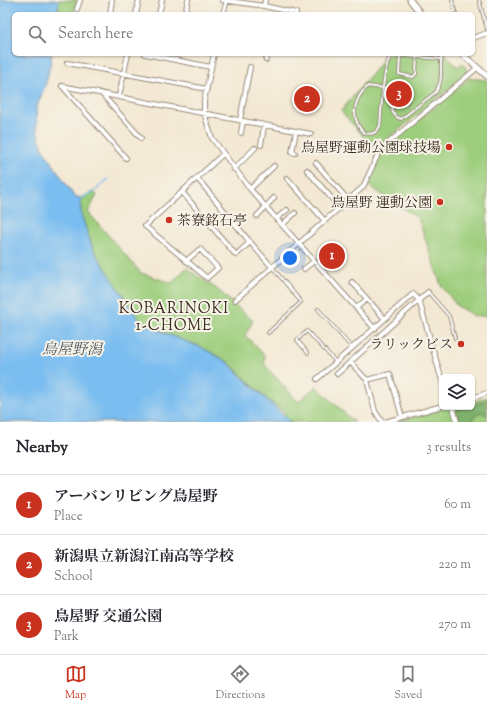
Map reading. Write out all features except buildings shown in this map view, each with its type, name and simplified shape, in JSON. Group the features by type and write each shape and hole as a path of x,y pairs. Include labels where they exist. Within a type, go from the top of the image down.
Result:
{"street":[{"path":"77,9 80,0"},
{"path":"110,12 112,0"},
{"path":"136,12 139,0"},
{"path":"159,12 162,0"},
{"path":"185,12 188,0"},
{"path":"224,12 225,0 291,12"},
{"path":"264,6 265,0"},
{"path":"410,0 419,12"},
{"path":"475,37 487,33"},
{"path":"119,96 128,56"},
{"path":"154,56 211,68"},
{"path":"214,56 204,101 204,112 212,138 250,189 374,329"},
{"path":"266,60 267,56"},
{"path":"464,56 487,76"},
{"path":"67,62 207,89"},
{"path":"241,133 241,121 250,67"},
{"path":"235,300 363,187 380,150 477,68"},
{"path":"126,158 62,86 204,112 264,126 311,134"},
{"path":"101,93 141,138"},
{"path":"262,145 264,126"},
{"path":"295,153 292,152 296,131"},
{"path":"234,169 255,148"},
{"path":"186,261 200,249 218,268 207,278 186,261 144,226 223,154"},
{"path":"316,163 348,200"},
{"path":"250,189 274,166"},
{"path":"307,170 340,208"},
{"path":"197,178 272,267"},
{"path":"287,178 324,220"},
{"path":"182,192 236,255 250,242"},
{"path":"256,216 274,198"},
{"path":"276,219 287,210"},
{"path":"282,225 295,213"},
{"path":"304,269 314,262"},
{"path":"352,282 385,319"},
{"path":"337,374 428,292"},
{"path":"317,379 413,294 419,300 440,374"},
{"path":"356,308 367,299"},
{"path":"350,362 367,380 375,411 383,422 439,407"},
{"path":"367,380 390,374 402,417"},
{"path":"475,397 487,393"},
{"path":"455,410 458,422"}],"lane":[{"path":"452,0 455,12"},
{"path":"479,0 487,29"},
{"path":"390,56 386,68 384,88 380,126 374,134 364,133 356,120 355,112 358,98 368,86 384,88 406,90 409,93 410,97 406,103 398,103 392,108 394,116 401,119 436,92 440,83 441,56"},
{"path":"400,56 399,74 413,77 416,74 417,56"},
{"path":"423,56 442,59"},
{"path":"268,333 301,302 272,267"},
{"path":"428,292 449,316 455,338"},
{"path":"318,308 352,348"},
{"path":"308,353 297,340 307,331 336,362"}],"green space":[{"path":"59,0 77,0 74,12 57,12"},
{"path":"386,56 447,56 458,67 462,63 466,68 466,72 463,77 374,149 341,111"},
{"name":"鳥屋野 運動公園","path":"469,78 487,80 487,316 474,316 457,306 441,285 418,218 369,186 381,152"},
{"path":"94,192 97,195 88,212 141,273 172,283 186,268 217,289 253,321 245,335 265,356 264,364 298,402 316,386 354,422 291,422 284,415 285,413 268,400 228,362 201,347 167,334 140,321 93,249 81,214 81,198"},
{"path":"487,397 487,422 397,422 439,410 475,410 475,401"},
{"path":"487,400 487,415 481,412 472,418 474,422 460,422 456,410 475,410 475,404"}],"water":[{"name":"鳥屋野潟","path":"0,0 59,0 57,12 12,12 12,56 52,56 47,80 36,109 37,131 43,149 74,196 81,198 81,214 93,249 140,321 167,334 201,347 228,362 291,422 0,422"}],"waterway":[{"path":"81,198 94,192 108,179"}],"place":[{"name":"鳥屋野 交通公園","path":"399,94"},
{"name":"新潟県立新潟江南高等学校","path":"307,99"},
{"name":"鳥屋野運動公園球技場","path":"449,147"},
{"name":"鳥屋野 運動公園","path":"440,202"},
{"name":"茶寮銘石亭","path":"169,220"},
{"name":"アーバンリビング鳥屋野","path":"332,256"},
{"name":"ラリックビス","path":"461,344"}],"district":[{"name":"KOBARINOKI 1-CHOME","path":"174,316"}]}
